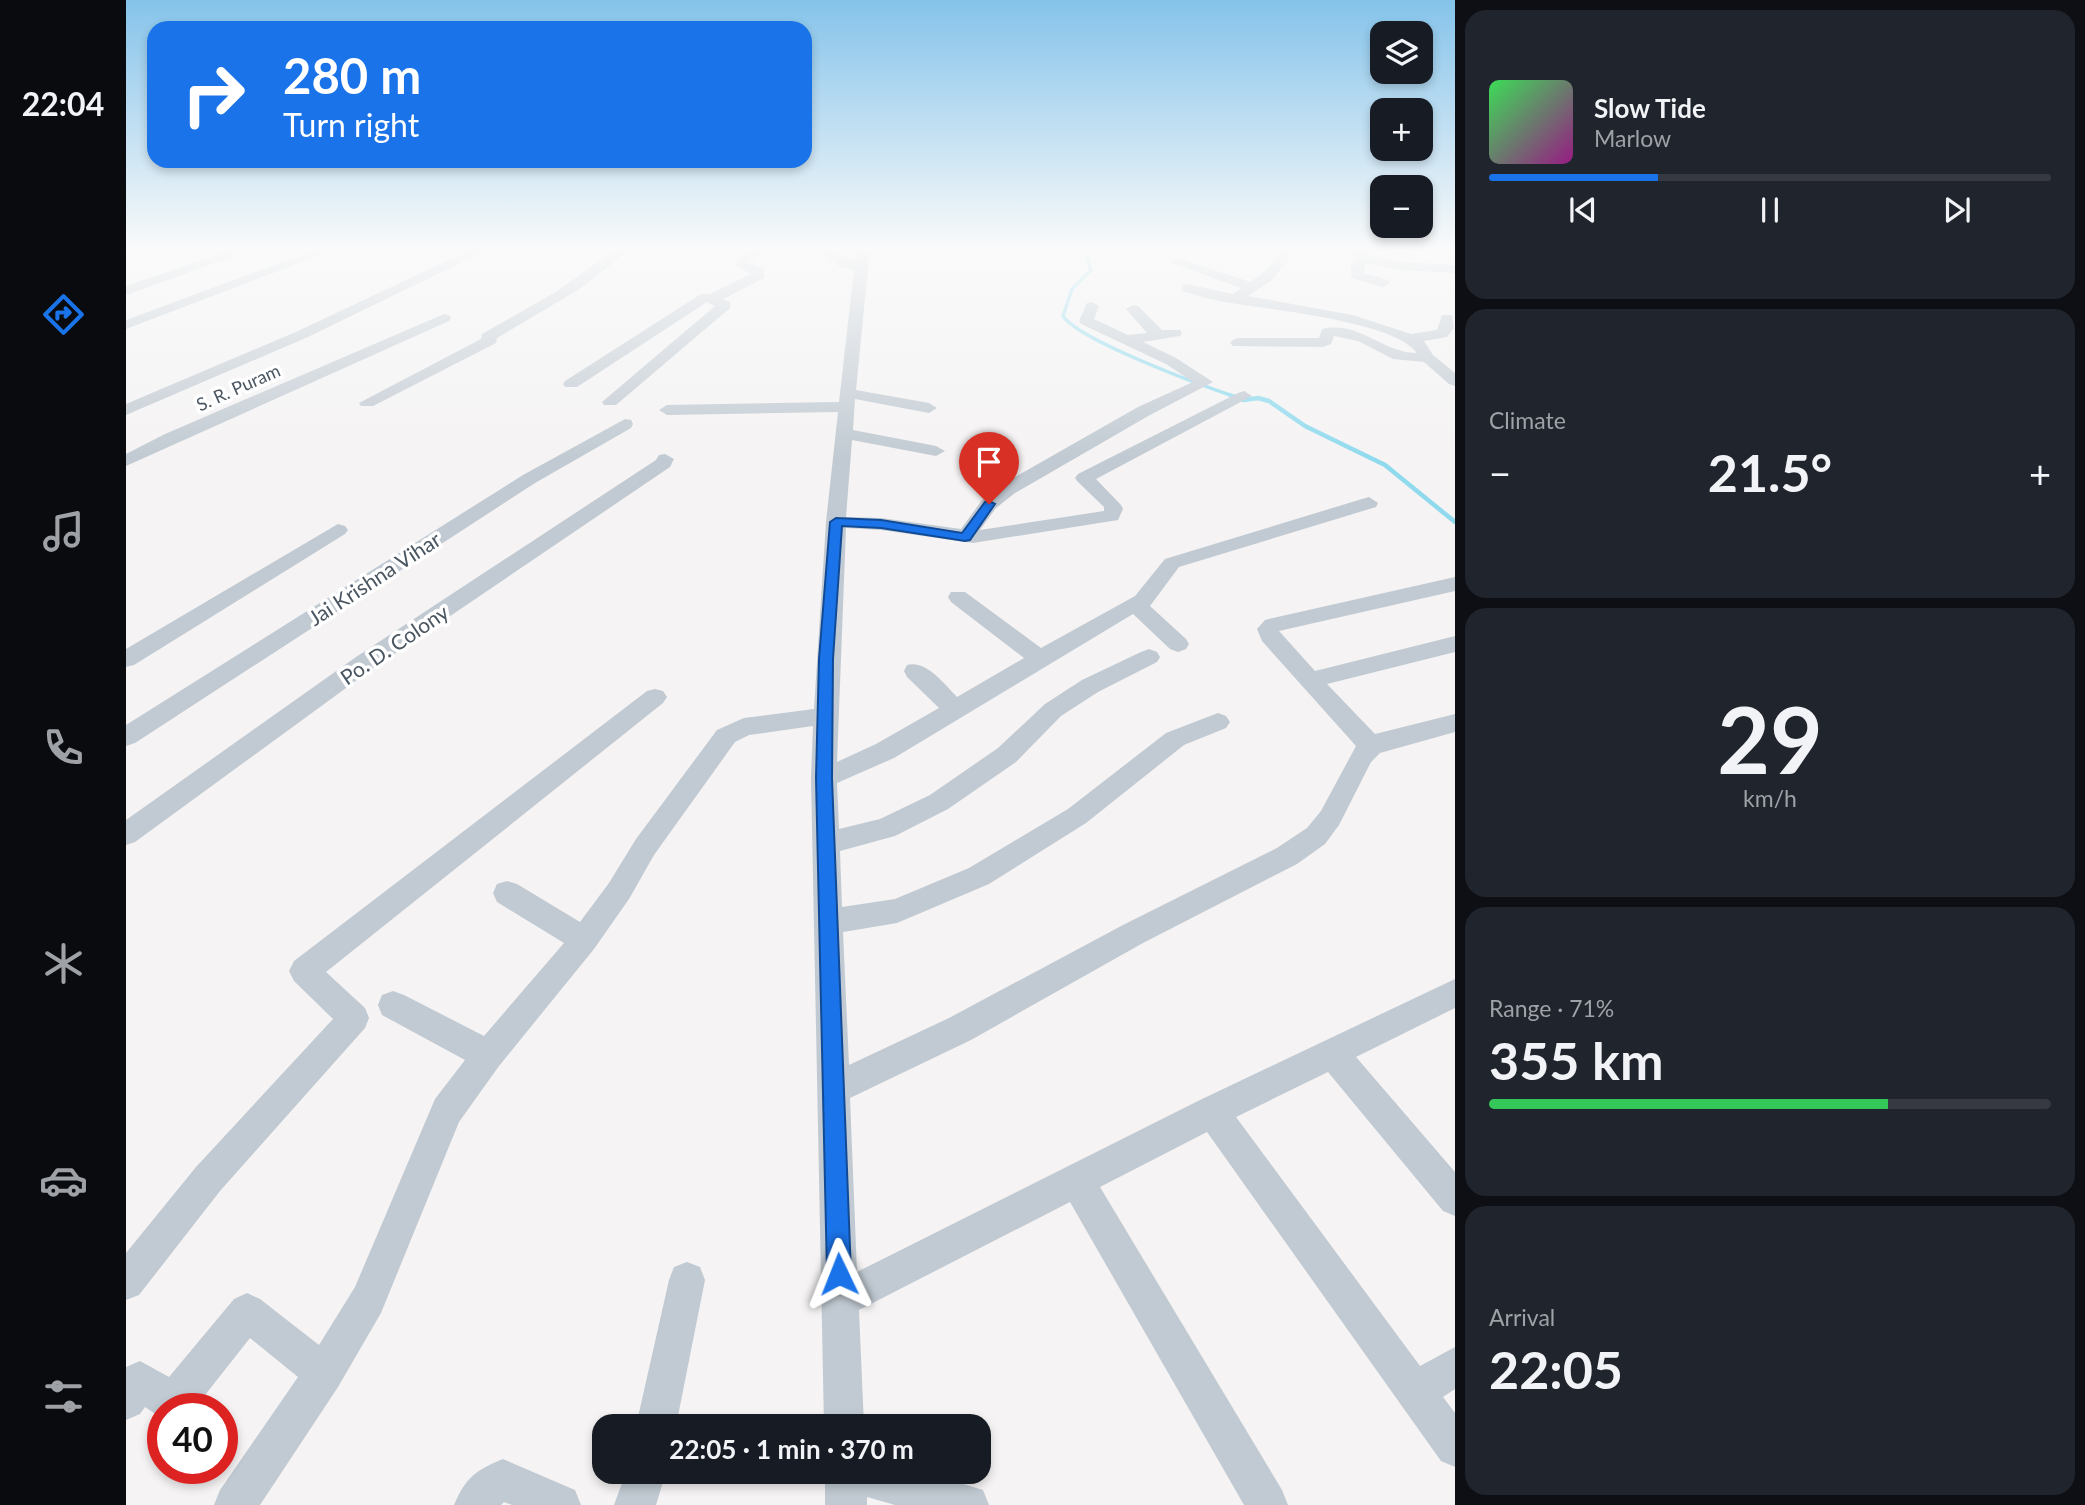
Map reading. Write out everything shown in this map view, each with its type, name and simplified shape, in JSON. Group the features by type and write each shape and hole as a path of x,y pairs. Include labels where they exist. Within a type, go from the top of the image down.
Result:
{"street":[{"path":"126,325 144,318"},
{"path":"126,410 336,318"},
{"name":"S. R. Puram","path":"126,461 171,438 443,318"},
{"path":"367,403 491,340 487,337 522,318"},
{"path":"571,384 671,318"},
{"path":"610,402 709,318"},
{"path":"844,1414 824,778 826,659 856,318"},
{"path":"965,537 989,504 1009,489 1144,411 1205,382 1171,361 1086,321 1087,318"},
{"path":"1127,340 1167,335 1145,318"},
{"path":"1350,318 1411,338 1442,334 1447,328 1447,318"},
{"path":"1238,343 1323,342 1326,341 1327,332 1342,332 1362,335 1396,356 1429,358"},
{"path":"1411,338 1455,381"},
{"path":"1171,361 1201,357"},
{"path":"836,522 881,524 965,537 1111,516 1114,509 1112,505 1084,478 1241,399"},
{"path":"667,410 846,411 929,408"},
{"path":"846,411 936,451"},
{"name":"Jai Krishna Vihar","path":"126,737 529,479 625,424"},
{"name":"Po. D. Colony","path":"126,834 364,663 664,463 665,459"},
{"path":"824,778 885,751 1109,617 1136,606 1172,563 1369,503"},
{"path":"126,659 338,530"},
{"path":"1371,746 1270,636 1268,629 1273,625 1455,584"},
{"path":"958,597 1039,658"},
{"path":"1136,606 1178,645"},
{"path":"1310,680 1455,644"},
{"path":"826,843 886,828 939,802 1007,755 1053,710 1090,686 1149,657"},
{"path":"915,671 955,709"},
{"path":"126,1282 208,1179 354,1018 304,971 655,697"},
{"path":"235,1505 324,1373 368,1300 438,1126 488,1055 584,940 619,891 645,847 726,736 744,727 825,716"},
{"path":"828,922 897,912 979,876 1077,816 1175,739 1218,722"},
{"path":"833,1089 960,1029 1133,934 1287,856 1315,836 1330,818 1362,756 1371,746 1455,723"},
{"path":"507,893 584,940"},
{"path":"840,1300 1455,993"},
{"path":"393,1005 488,1055"},
{"path":"1333,1054 1455,1199"},
{"path":"1212,1112 1455,1447"},
{"path":"1077,1182 1267,1505"},
{"path":"659,1414 687,1280"},
{"path":"126,1400 141,1381 173,1403 247,1312 324,1373"},
{"path":"1416,1391 1455,1366"},
{"path":"475,1505 490,1486 503,1480 560,1505"},
{"path":"635,1505 642,1484"},
{"path":"845,1484 846,1505"},
{"path":"894,1484 968,1505"}],"waterway":[{"path":"1065,318 1093,338 1117,350 1236,397"},
{"path":"1231,396 1244,400 1258,398 1269,401 1305,426 1385,465 1455,522"}],"route":[{"path":"839,1274 824,778 826,659 836,522 881,524 965,537 989,504"}]}
